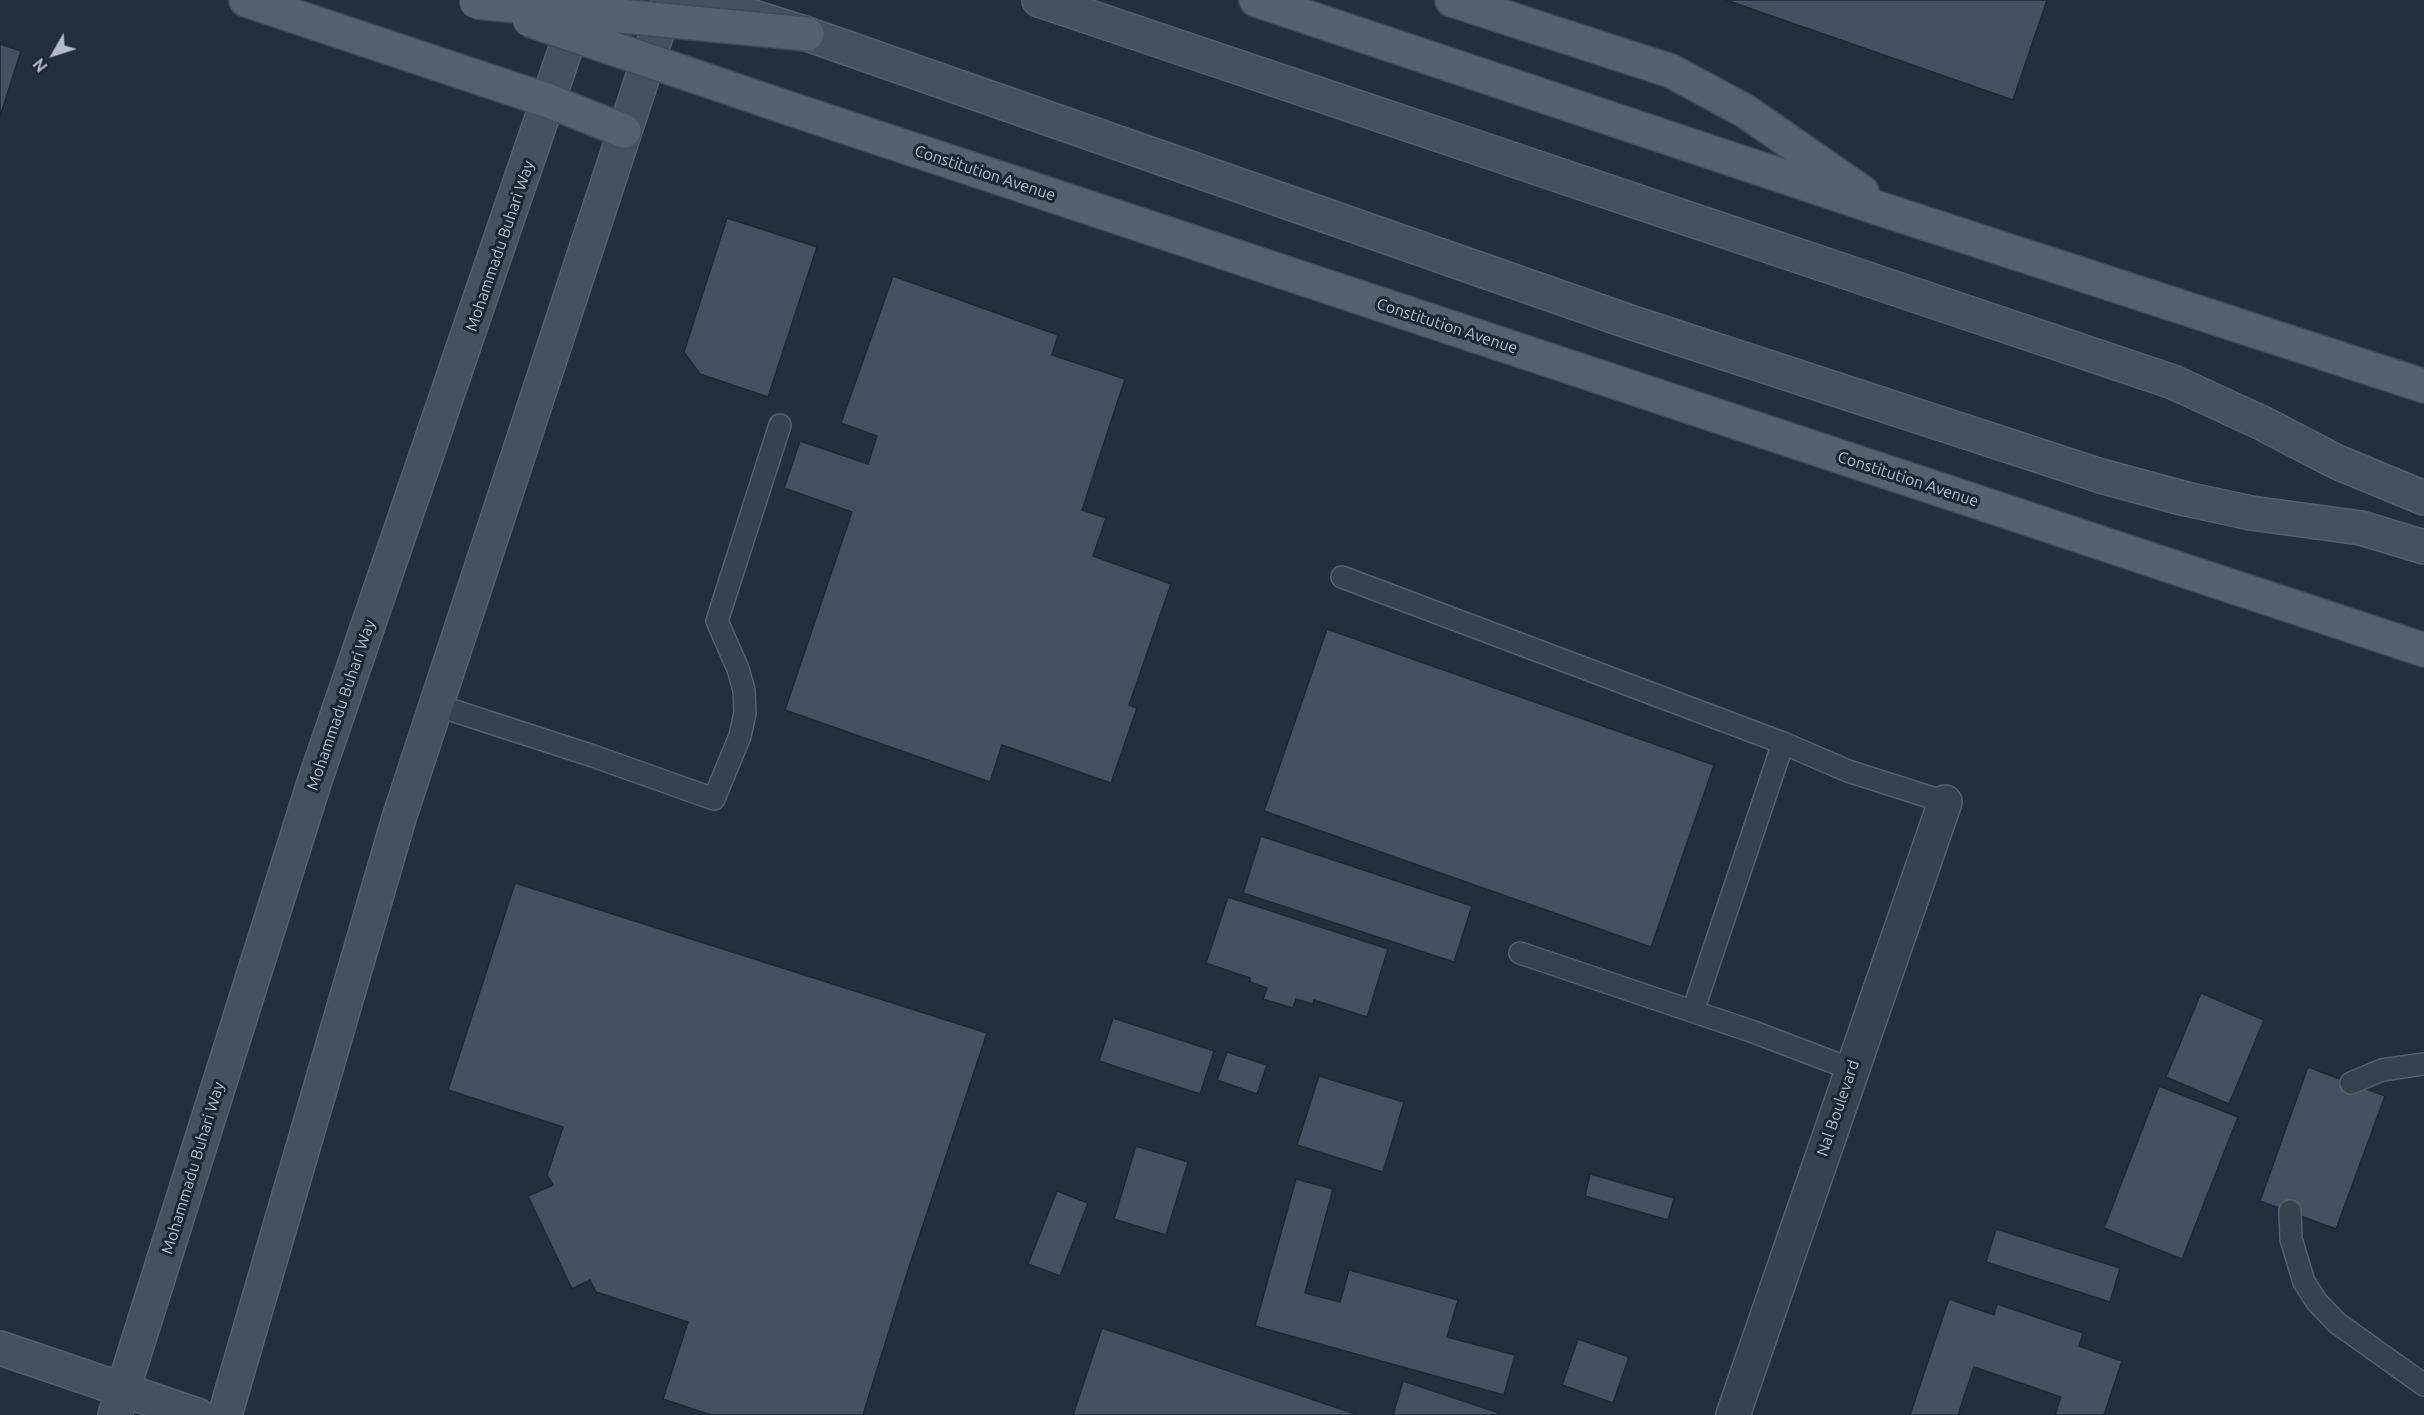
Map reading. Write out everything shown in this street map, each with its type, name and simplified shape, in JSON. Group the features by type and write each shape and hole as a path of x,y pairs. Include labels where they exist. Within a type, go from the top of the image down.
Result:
{"main road":[{"path":"246,0 549,101 624,131"},
{"name":"Mohammadu Buhari Way","path":"119,1403 314,783 583,0"},
{"path":"225,1415 399,818 668,0"},
{"path":"699,0 807,34 1633,323 2101,476 2186,499 2251,513 2361,528 2424,547"},
{"path":"1039,0 2173,382 2262,423 2337,462 2424,498"},
{"path":"1256,0 1890,212 2424,386"},
{"path":"1452,0 1671,71 1744,111 1890,212"},
{"path":"473,1 807,34"},
{"name":"Constitution Avenue","path":"473,1 788,108 2424,650"},
{"path":"0,1348 119,1403 197,1415"}],"street":[{"name":"Nal Boulevard","path":"1733,1415 1945,802"}],"lane":[{"path":"436,705 593,756 714,800 740,736 745,713 744,690 738,669 717,621 780,425"},
{"path":"1342,577 1783,743 1848,771 1945,802"},
{"path":"1693,1011 1783,743"},
{"path":"1521,953 1751,1031 1851,1070"},
{"path":"2351,1083 2382,1070 2424,1064"},
{"path":"2290,1211 2290,1239 2304,1282 2316,1302 2337,1323 2424,1385"}],"building":[{"path":"1726,0 2047,0 2013,100"},
{"path":"0,44 21,51 0,117"},
{"path":"727,218 817,247 768,397 700,374 684,352"},
{"path":"893,276 1058,335 1052,355 1125,379 1082,510 1106,518 1093,556 1171,584 1129,705 1137,708 1111,783 1002,745 990,782 785,710 852,512 784,488 800,441 868,464 877,436 841,423"},
{"path":"1327,629 1714,765 1651,947 1264,811"},
{"path":"1261,836 1472,906 1454,962 1243,893"},
{"path":"515,883 987,1033 906,1276 863,1415 711,1415 663,1399 688,1322 596,1292 590,1280 572,1289 528,1196 553,1185 547,1175 563,1127 448,1090"},
{"path":"1228,897 1388,949 1367,1017 1314,1000 1313,1004 1296,999 1293,1008 1263,999 1267,988 1250,982 1250,978 1206,963"},
{"path":"2201,993 2264,1020 2229,1104 2166,1077"},
{"path":"1113,1018 1214,1051 1200,1094 1099,1061"},
{"path":"1227,1052 1267,1065 1257,1094 1217,1080"},
{"path":"2308,1067 2385,1096 2336,1229 2260,1201"},
{"path":"1319,1076 1404,1102 1383,1172 1297,1145"},
{"path":"2159,1086 2238,1117 2182,1259 2104,1228"},
{"path":"1136,1146 1188,1162 1166,1235 1114,1219"},
{"path":"1590,1174 1674,1198 1668,1220 1585,1196"},
{"path":"1296,1179 1333,1189 1305,1293 1340,1302 1349,1270 1458,1300 1447,1337 1515,1355 1504,1395 1255,1326"},
{"path":"1057,1191 1088,1203 1060,1276 1028,1264"},
{"path":"1996,1229 2120,1268 2110,1302 1986,1262"},
{"path":"1949,1299 1994,1315 1997,1304 2083,1333 2079,1346 2122,1361 2104,1415 2055,1415 2061,1397 1974,1367 1958,1415 1910,1415"},
{"path":"1102,1328 1358,1415 1073,1415"},
{"path":"1578,1339 1629,1357 1613,1403 1562,1385"},
{"path":"1403,1381 1499,1413 1498,1415 1393,1415"}]}
